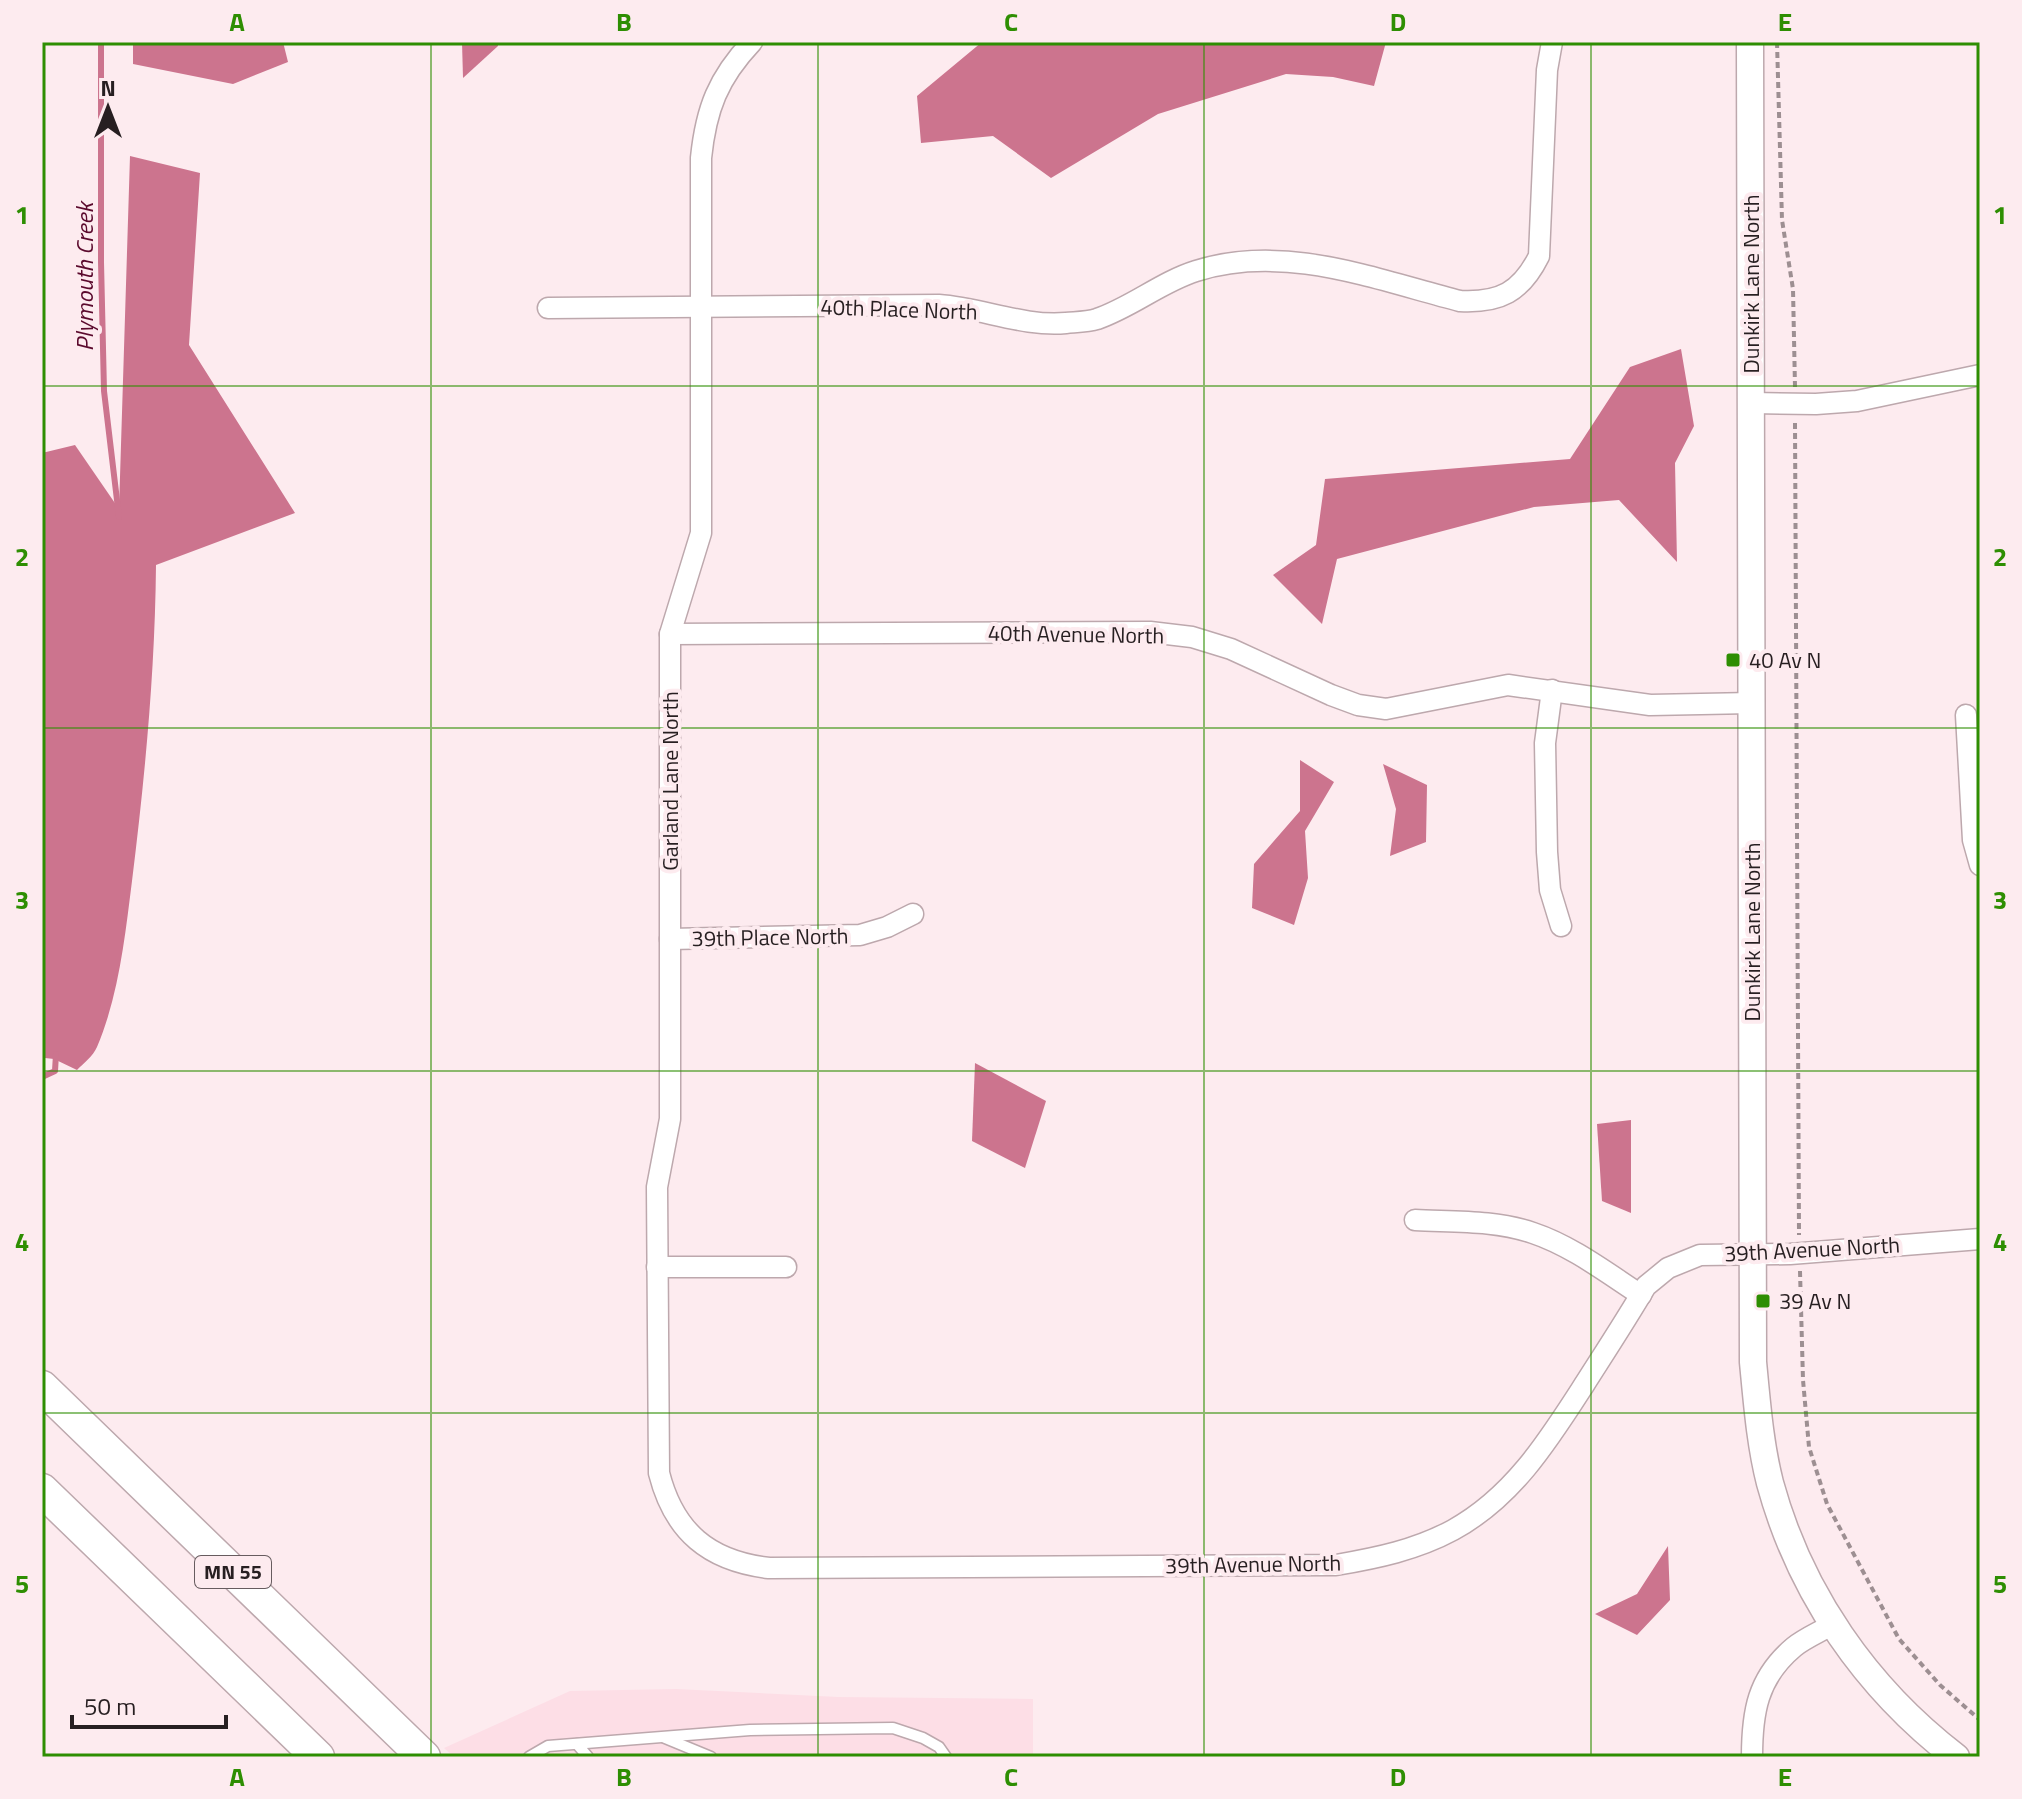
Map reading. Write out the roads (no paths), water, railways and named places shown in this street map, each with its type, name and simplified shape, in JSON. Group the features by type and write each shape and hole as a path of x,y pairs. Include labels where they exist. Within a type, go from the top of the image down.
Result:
{"main road":[{"name":"MN 55","path":"42,1387 424,1757"},
{"path":"42,1490 318,1757"}],"street":[{"name":"Garland Lane North","path":"686,1531 673,1512 659,1473 657,1187 670,1119 670,634 701,533 701,158 705,124 716,91 734,60 752,42"},
{"name":"40th Place North","path":"548,308 939,305 963,306 1026,321 1061,323 1094,319 1194,271 1238,261 1269,260 1331,267 1460,301 1498,299 1530,274 1539,256 1546,85 1552,42"},
{"name":"Dunkirk Lane North","path":"1750,42 1753,1362 1759,1422 1770,1482 1788,1539 1814,1594 1846,1646 1884,1692 1956,1757"},
{"path":"1752,403 1857,401 1980,375"},
{"name":"40th Avenue North","path":"670,634 1150,632 1192,637 1231,649 1331,695 1386,709 1508,685 1650,705 1752,703"},
{"path":"1552,690 1545,743 1547,852 1550,890 1561,926"},
{"path":"1966,715 1973,840 1980,865"},
{"name":"39th Place North","path":"670,939 860,935 887,927 913,914"},
{"path":"1415,1220 1480,1223 1535,1233 1580,1255 1641,1295"},
{"name":"39th Avenue North","path":"686,1531 725,1559 769,1568 1336,1565 1382,1557 1452,1530 1489,1505 1524,1473 1547,1444 1646,1286 1683,1260 1716,1254 1800,1253 1980,1239"},
{"path":"657,1267 786,1267"},
{"path":"1752,1757 1752,1721 1757,1699 1768,1679 1794,1647 1833,1624"}],"lane":[{"path":"529,1757 548,1746 750,1730 893,1728 923,1738 939,1747 946,1757"},
{"path":"663,1737 711,1757"},
{"path":"577,1744 588,1757"}],"waterway":[{"name":"Plymouth Creek","path":"101,42 104,391 119,517"},
{"name":"Plymouth Creek","path":"42,1077 55,1071 56,1054"}],"place":[{"name":"40 Av N","path":"1733,660"},
{"name":"39 Av N","path":"1763,1301"}]}
